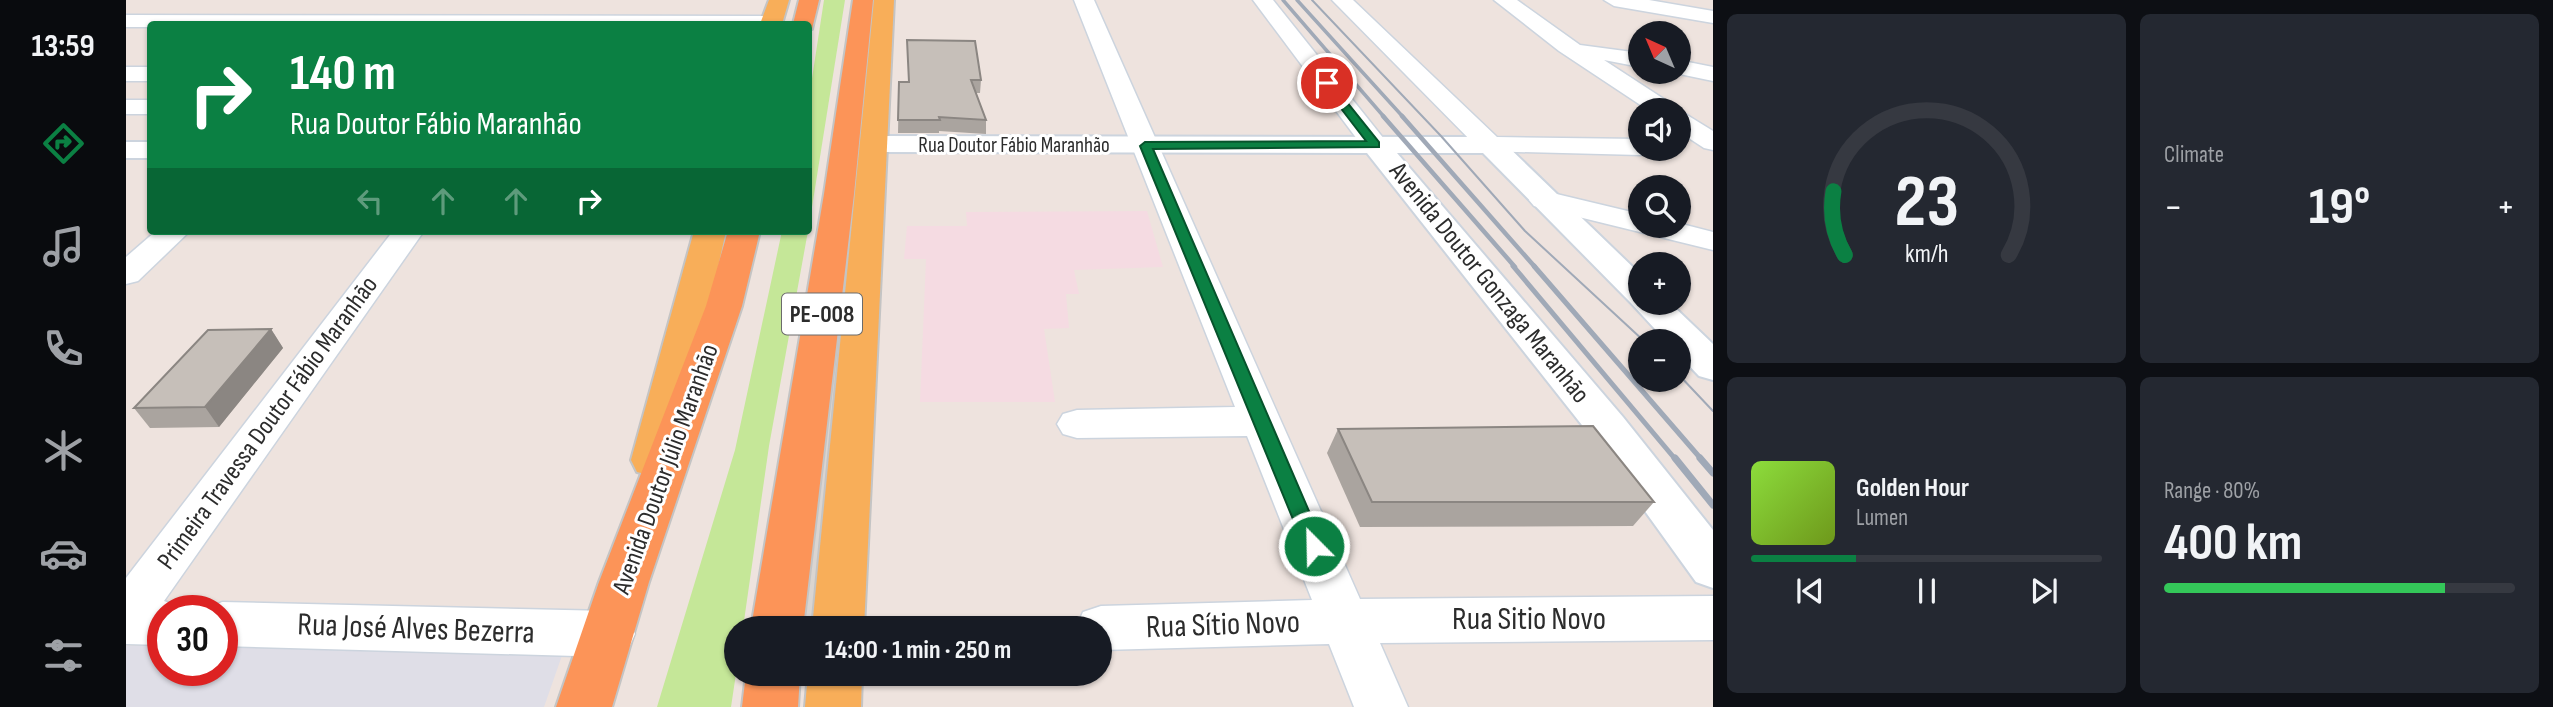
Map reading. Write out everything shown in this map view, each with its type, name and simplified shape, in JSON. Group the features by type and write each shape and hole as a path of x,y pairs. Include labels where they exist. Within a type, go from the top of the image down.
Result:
{"highway":[{"path":"805,21 809,0"},
{"name":"PE-008","path":"779,616 839,194 863,0"},
{"name":"Avenida Doutor Júlio Maranhão","path":"584,707 610,634 624,582 724,306 743,235"},
{"path":"770,707 772,686"}],"main road":[{"path":"772,21 779,0"},
{"path":"839,616 884,0"},
{"path":"624,582 709,235"},
{"path":"833,707 834,686"}],"street":[{"path":"126,20 164,0"},
{"path":"455,21 475,0"},
{"path":"1084,0 1381,707"},
{"name":"Avenida Doutor Gonzaga Maranhão","path":"1263,0 1375,145 1608,428 1713,567"},
{"path":"1342,0 1628,282"},
{"path":"1504,0 1646,98"},
{"path":"1614,0 1713,17"},
{"path":"126,20 290,21"},
{"path":"1567,46 1628,58"},
{"path":"1691,70 1713,74"},
{"path":"126,75 147,75"},
{"path":"126,107 147,107"},
{"path":"1691,129 1713,145"},
{"name":"Rua Doutor Fábio Maranhão","path":"875,144 1490,145"},
{"path":"1490,145 1628,147"},
{"path":"1691,146 1713,145"},
{"path":"126,150 147,150"},
{"path":"1544,200 1628,220"},
{"path":"126,274 170,235"},
{"name":"Primeira Travessa Doutor Fábio Maranhão","path":"126,616 407,235"},
{"path":"1691,236 1713,241"},
{"path":"1660,315 1713,368"},
{"path":"1077,424 1262,421"},
{"name":"Rua Sitio Novo","path":"1346,621 1713,618"},
{"name":"Rua Sítio Novo","path":"1112,628 1346,621"},
{"path":"126,622 147,623"},
{"name":"Rua José Alves Bezerra","path":"238,624 466,633 610,634"}],"shaded area":[{"path":"870,0 876,0 822,616 806,616"},
{"path":"1147,211 1163,267 1074,270 1079,294 1066,294 1069,328 1044,329 1055,402 920,402 926,259 904,259 907,226 967,226 966,212"},
{"path":"566,644 544,707 126,707 126,646 147,646 147,686 238,686 238,646"}],"green space":[{"path":"824,0 845,0 812,207 812,78"},
{"path":"781,235 807,235 769,446 745,616 724,616 724,686 734,686 731,707 657,707 735,450"}],"building":[{"path":"907,40 975,41 981,80 971,80 986,120 939,117 940,120 898,120 899,82 909,82"},
{"path":"271,329 205,407 134,408 208,330"},
{"path":"1593,426 1654,502 1372,502 1338,429"}],"tram line":[{"path":"1312,0 1441,136 1525,231 1631,329"},
{"path":"1691,388 1713,411"}],"railway":[{"path":"1283,0 1385,118"},
{"path":"1297,0 1404,118"},
{"path":"1383,116 1515,267"},
{"path":"1402,116 1535,267"},
{"path":"1513,266 1676,460"},
{"path":"1534,266 1702,460"},
{"path":"1675,458 1713,505"},
{"path":"1700,458 1713,473"}],"route":[{"path":"1314,546 1145,146 1375,145 1327,83"}]}
